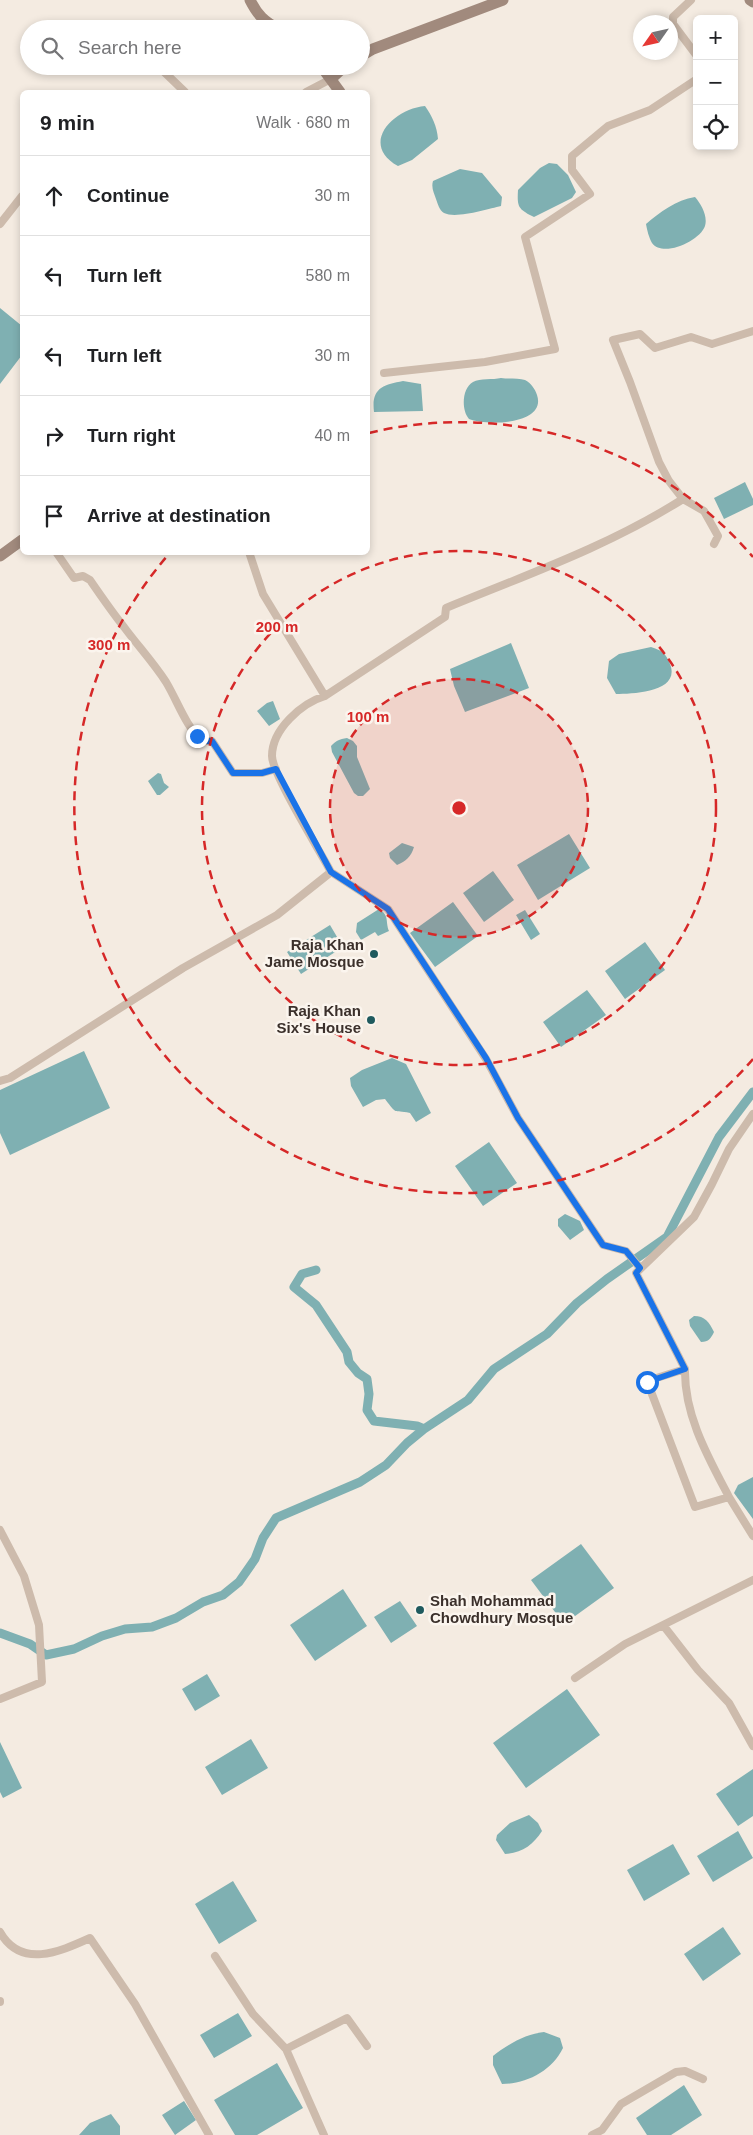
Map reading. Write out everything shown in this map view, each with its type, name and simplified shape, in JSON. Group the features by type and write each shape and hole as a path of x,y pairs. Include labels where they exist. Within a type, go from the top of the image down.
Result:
{"street":[{"path":"250,0 257,14 264,20"},
{"path":"370,51 503,0"},
{"path":"690,0 673,17 673,24 693,51"},
{"path":"167,75 183,90"},
{"path":"329,75 339,90"},
{"path":"310,90 336,75"},
{"path":"384,373 485,362 555,349 525,237 590,194 572,170 572,156 608,126 650,110 693,82"},
{"path":"0,224 20,199"},
{"path":"714,544 718,536 704,511 683,499 669,481 659,462 632,387 612,340 640,334 655,348 691,337 712,344 753,331"},
{"path":"640,1268 626,1251 603,1245 518,1118 486,1058 388,909 331,872 276,769 272,757 274,744 282,728 295,712 312,700 325,696 445,617 446,608 568,559 662,513 683,499"},
{"path":"0,556 20,541"},
{"path":"58,555 74,578 83,576 90,580 124,628 147,654 197,736 202,741 212,741 233,773 262,773 276,769"},
{"path":"250,555 263,594 325,696"},
{"path":"0,1081 10,1078 183,968 277,914 331,872"},
{"path":"753,1114 729,1149 694,1217 636,1273 685,1369 685,1390 703,1446 729,1497 753,1535"},
{"path":"685,1369 647,1382 695,1508 729,1497"},
{"path":"0,1530 24,1576 39,1625 42,1682 0,1699"},
{"path":"576,1678 617,1649 644,1633 753,1580"},
{"path":"663,1625 698,1670 729,1703 753,1746"},
{"path":"0,1932 6,1944 23,1954 57,1952 90,1938 135,2004 209,2135"},
{"path":"215,1956 253,2014 286,2050 324,2135"},
{"path":"286,2050 347,2018 367,2046"},
{"path":"592,2135 602,2130 621,2104 676,2072 685,2071 703,2079"}],"water":[{"path":"425,106 434,121 438,139 412,160 398,166 387,157 381,148 381,138 385,129 402,114"},
{"path":"549,163 557,164 568,175 576,192 572,198 534,217 525,212 518,204 518,190 540,168"},
{"path":"460,169 482,173 502,197 501,206 456,215 442,212 434,193 433,181"},
{"path":"695,197 702,207 706,218 702,232 689,242 672,248 664,249 652,243 646,224 675,204"},
{"path":"0,308 20,324 20,358 0,384"},
{"path":"523,379 531,384 537,395 538,405 533,412 524,418 513,421 488,422 469,419 466,415 464,399 469,385 479,380"},
{"path":"403,381 421,384 423,411 374,412 374,398 380,389 384,386"},
{"path":"745,482 753,499 753,505 724,519 714,498"},
{"path":"511,643 529,688 465,712 454,686 450,669"},
{"path":"651,647 663,652 667,657 672,673 669,680 654,690 616,694 607,678 609,661 619,654"},
{"path":"273,701 280,719 269,726 257,711"},
{"path":"347,738 357,746 357,757 370,789 363,796 358,796 354,793 332,752 331,746 333,744"},
{"path":"158,773 161,774 164,783 169,787 160,795 157,795 148,781"},
{"path":"569,834 590,868 538,900 517,865"},
{"path":"402,843 414,847 408,858 397,865 390,858 389,853"},
{"path":"493,871 514,900 484,922 463,893"},
{"path":"453,902 478,936 435,967 410,933"},
{"path":"379,909 386,916 389,931 378,936 375,932 361,940 356,932 357,923"},
{"path":"525,910 540,934 531,940 516,915"},
{"path":"330,925 343,947 301,974 287,952"},
{"path":"645,942 665,970 625,999 605,971"},
{"path":"587,990 606,1015 561,1047 543,1022"},
{"path":"84,1051 110,1108 10,1155 0,1133 0,1090"},
{"path":"392,1058 406,1064 431,1113 416,1122 410,1113 396,1111 385,1099 376,1100 363,1107 351,1086 350,1078 362,1070"},
{"path":"489,1142 517,1183 483,1206 455,1166"},
{"path":"565,1214 580,1221 584,1230 570,1240 558,1226 558,1219"},
{"path":"694,1316 704,1318 714,1332 711,1338 704,1342 701,1342 690,1326 689,1320"},
{"path":"753,1477 753,1519 734,1493 738,1485"},
{"path":"581,1544 614,1588 564,1624 531,1580"},
{"path":"343,1589 367,1626 315,1661 290,1625"},
{"path":"400,1601 417,1626 391,1643 374,1617"},
{"path":"207,1674 220,1696 195,1711 182,1689"},
{"path":"567,1689 600,1735 526,1788 493,1743"},
{"path":"251,1739 268,1768 222,1795 205,1767"},
{"path":"0,1742 22,1788 3,1798 0,1792"},
{"path":"753,1769 753,1816 738,1826 716,1794"},
{"path":"529,1815 538,1823 542,1831 526,1847 517,1852 505,1854 496,1840 497,1835 510,1823"},
{"path":"738,1831 753,1858 713,1882 697,1856"},
{"path":"673,1844 690,1874 644,1901 627,1870"},
{"path":"233,1881 257,1921 219,1944 195,1904"},
{"path":"723,1927 741,1954 703,1981 684,1954"},
{"path":"238,2013 252,2036 214,2058 200,2035"},
{"path":"544,2032 560,2038 563,2048 558,2056 545,2069 529,2079 502,2084 493,2065 493,2056 517,2040"},
{"path":"277,2063 303,2108 257,2135 235,2135 214,2100"},
{"path":"684,2085 702,2115 671,2135 647,2135 636,2118"},
{"path":"184,2101 196,2120 175,2135 162,2115"},
{"path":"111,2114 120,2126 120,2135 79,2135 90,2123"}],"waterway":[{"path":"0,1633 30,1644 46,1655 74,1649 102,1636 125,1629 152,1627 176,1618 203,1602 223,1595 239,1582 255,1559 263,1538 276,1518 360,1482 386,1465 407,1443 424,1429 468,1400 494,1369 547,1334 577,1303 607,1279 667,1237 719,1137 753,1092"},
{"path":"316,1270 302,1274 294,1287 316,1305 347,1352 349,1362 358,1373 367,1379 369,1394 367,1410 374,1421 417,1426 424,1429"}],"place":[{"name":"Raja Khan Jame Mosque","path":"374,954"},
{"name":"Raja Khan Six's House","path":"371,1020"},
{"name":"Shah Mohammad Chowdhury Mosque","path":"420,1610"}],"route":[{"path":"197,736 202,741 212,741 233,773 262,773 276,769 331,872 388,909 486,1058 518,1118 603,1245 626,1251 640,1268 636,1273 685,1369 647,1382"}]}
